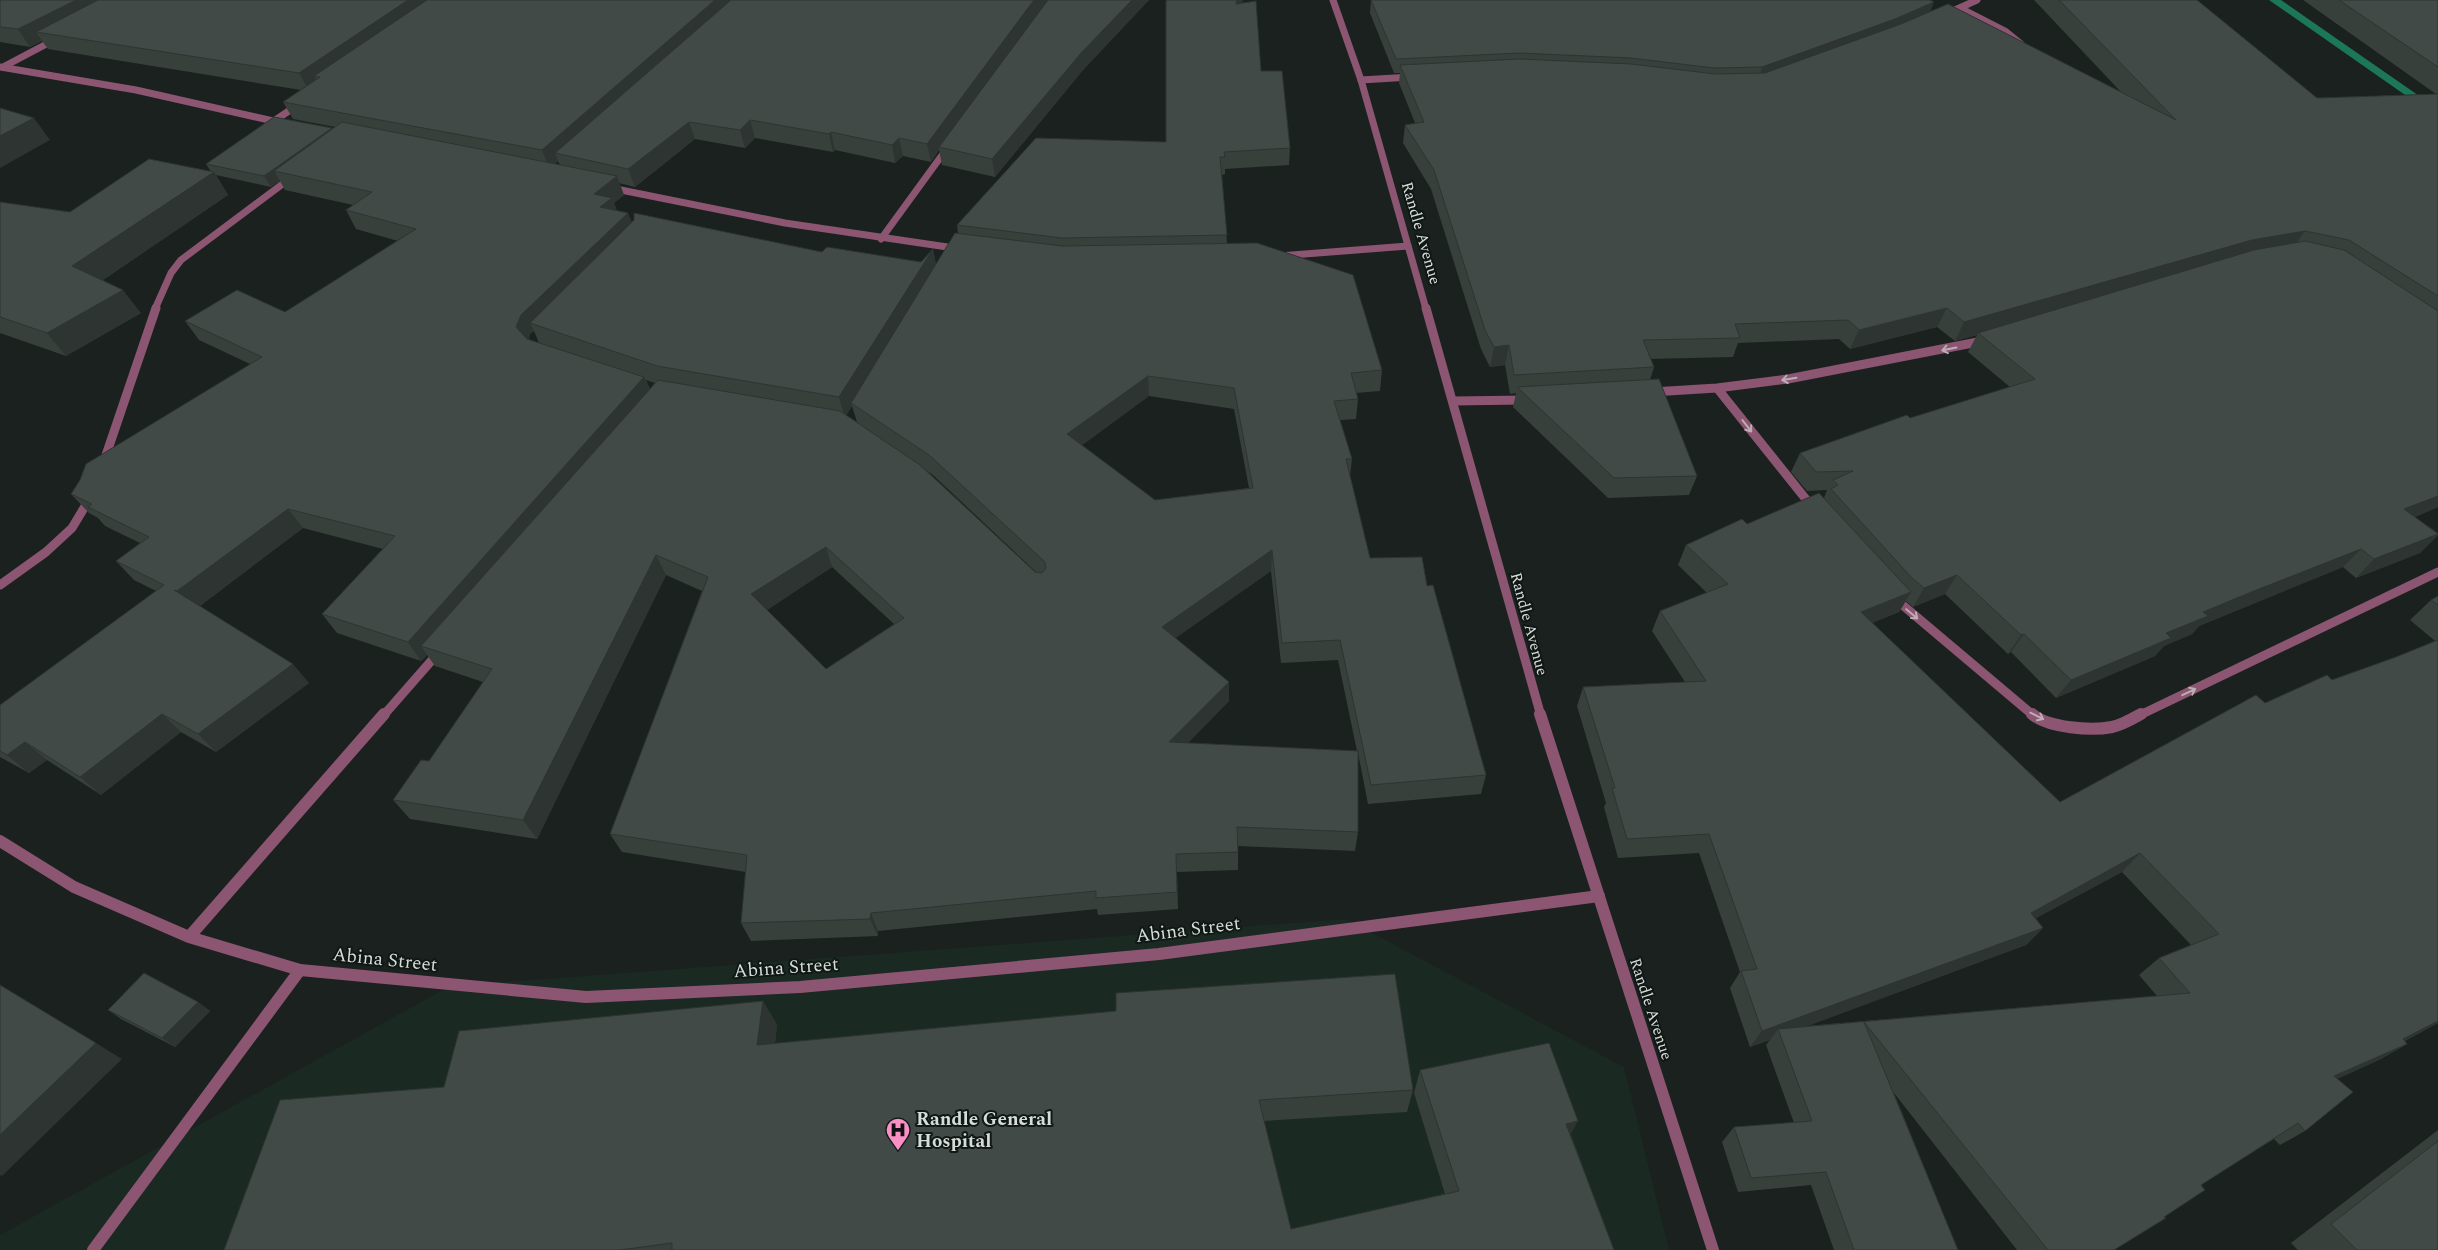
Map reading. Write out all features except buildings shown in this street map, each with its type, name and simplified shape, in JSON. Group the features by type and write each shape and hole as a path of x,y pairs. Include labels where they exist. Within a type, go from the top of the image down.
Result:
{"street":[{"name":"Randle Avenue","path":"1333,0 1361,80 1453,402 1532,689 1713,1250"},
{"path":"1934,19 1977,0"},
{"path":"1960,8 2005,31 2027,49"},
{"path":"2,67 62,36"},
{"path":"2,67 136,90 293,125"},
{"path":"1361,80 1416,77"},
{"path":"274,121 306,99"},
{"path":"881,239 954,138"},
{"path":"101,469 161,293 171,273 181,260 303,170"},
{"path":"599,185 739,215 881,239 966,250"},
{"path":"1274,257 1408,246"},
{"path":"951,257 956,248"},
{"path":"1639,393 1717,388 1788,379 1989,339"},
{"path":"1717,388 1819,514"},
{"path":"1453,402 1542,400"},
{"path":"0,585 46,552 72,528 92,496 95,487"},
{"path":"1883,586 1896,601 2035,717 2087,730 2114,727 2438,572"},
{"path":"189,937 446,644"},
{"name":"Abina Street","path":"0,842 74,886 189,937 300,970 586,996 800,987 1159,954 1599,896"},
{"path":"93,1250 300,970"}],"shaded area":[{"name":"Randle General Hospital","path":"1346,919 1624,1067 1669,1250 0,1250 0,1235 450,986"}],"waterway":[{"path":"2274,0 2438,114"}],"place":[{"name":"Randle General Hospital","path":"898,1151"}]}
